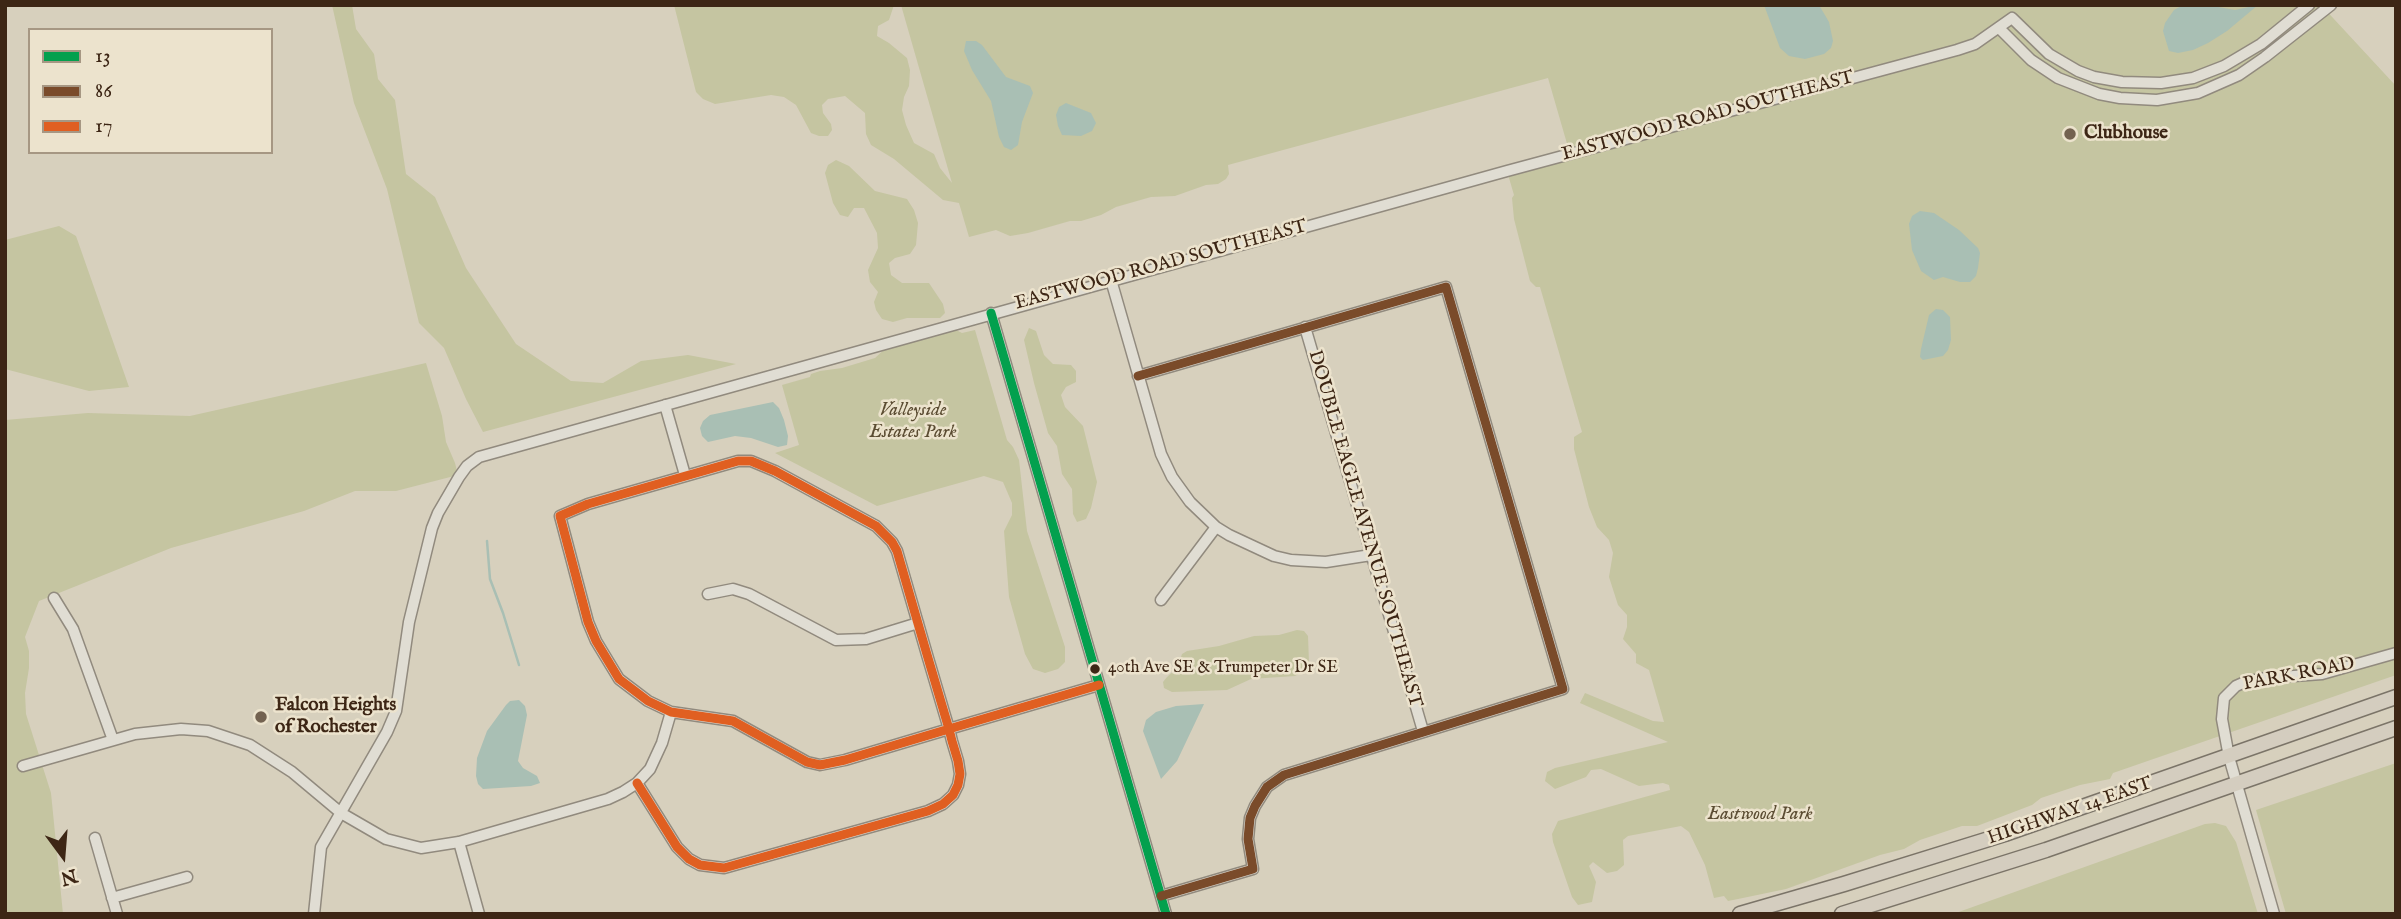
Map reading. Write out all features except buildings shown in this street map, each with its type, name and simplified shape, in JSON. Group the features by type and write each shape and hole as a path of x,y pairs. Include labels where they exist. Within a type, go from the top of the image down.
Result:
{"main road":[{"name":"HIGHWAY 14 EAST","path":"1740,914 1954,851 2396,697"},
{"name":"HIGHWAY 14 EAST","path":"1842,914 2046,850 2396,729"}],"street":[{"name":"EASTWOOD ROAD SOUTHEAST","path":"314,914 321,847 387,732 395,713 408,621 432,528 438,513 467,466 478,457 991,313 1957,50 1975,44 2012,18 2049,54 2078,71 2122,82 2161,83 2193,78 2224,66 2261,44 2309,5"},
{"path":"1998,28 2031,60 2058,78 2099,94 2157,100 2198,93 2239,75 2331,5"},
{"path":"1111,280 1161,454 1172,477 1190,502 1216,527 1259,550 1290,560 1326,562 1371,555"},
{"path":"1138,376 1446,287 1563,690 1305,767 1276,779 1261,796 1250,818 1248,839 1253,869 1161,896"},
{"path":"991,313 1166,914"},
{"name":"DOUBLE EAGLE AVENUE SOUTHEAST","path":"1305,327 1423,731"},
{"path":"664,405 685,475"},
{"path":"636,783 677,847 689,859 700,865 724,868 928,811 943,804 953,795 960,774 949,729 897,551 885,534 876,526 775,471 751,461 738,461 588,504 560,516 588,622 604,657 628,688 648,701 671,712 733,721 807,762 820,765 831,764 949,729 1099,685"},
{"path":"1161,600 1216,527"},
{"path":"708,594 733,589 749,594 836,640 866,639 918,624"},
{"path":"54,598 74,629 113,740"},
{"name":"PARK ROAD","path":"2229,757 2221,711 2224,698 2236,686 2266,678 2322,674 2396,653"},
{"path":"23,766 135,734 181,729 208,732 250,745 275,760 341,813 386,839 421,848 459,842 608,799 636,783 650,769 671,712"},
{"path":"2229,757 2274,914"},
{"path":"95,838 117,914"},
{"path":"459,842 479,914"},
{"path":"112,898 187,877"}],"green space":[{"path":"332,5 352,5 356,29 374,54 378,79 395,100 406,174 435,197 466,268 516,344 571,381 603,383 641,361 688,355 736,364 483,432 444,348 419,323 387,189 354,103"},
{"name":"Eastwood Park","path":"674,5 894,5 889,20 878,26 877,36 907,58 910,70 909,86 902,110 906,125 914,143 934,154 940,168 952,183 901,5 2321,5 2396,86 2396,675 2113,773 2110,779 2080,785 2041,798 2032,805 1977,826 1962,826 1920,840 1904,849 1786,889 1728,901 1724,896 1714,898 1705,865 1689,832 1681,826 1628,836 1623,840 1624,865 1617,871 1607,873 1593,862 1589,866 1596,882 1592,902 1578,905 1572,897 1553,842 1552,834 1558,821 1670,790 1669,785 1663,783 1639,786 1601,769 1591,770 1586,777 1555,789 1545,781 1547,772 1555,768 1668,742 1580,703 1585,693 1653,721 1664,722 1649,670 1636,663 1636,654 1623,639 1627,615 1618,605 1609,577 1613,553 1609,540 1597,527 1589,507 1574,449 1574,437 1582,432 1540,287 1530,281 1514,219 1514,195 1507,171 1570,154 1548,78 1228,165 1229,174 1218,184 1206,185 1175,196 1151,197 1081,221 1070,221 1028,233 1010,236 996,230 969,237 959,203 943,200 894,159 871,145 866,134 865,113 845,96 828,99 822,105 823,113 831,124 832,130 828,136 811,133 796,105 784,97 771,95 715,104 703,99 696,92"},
{"path":"836,160 849,166 875,191 907,199 918,223 916,245 910,254 895,258 889,263 891,275 902,283 929,283 943,304 945,313 940,318 907,318 893,322 882,319 876,310 874,302 878,292 870,282 868,270 878,248 877,233 864,208 854,208 848,217 840,215 833,203 825,173 828,165"},
{"path":"59,226 76,236 129,387 89,391 5,369 5,240"},
{"path":"1029,328 1036,331 1044,355 1053,364 1071,365 1076,371 1076,382 1066,387 1061,395 1065,407 1083,426 1097,482 1086,519 1077,522 1073,514 1072,489 1062,474 1057,446 1048,433 1034,383 1024,340"},
{"name":"Valleyside Estates Park","path":"954,329 962,333 975,330 1007,440 1019,460 1027,531 1065,647 1065,662 1058,669 1045,673 1033,669 1025,654 1009,597 1004,531 1012,515 1012,503 1003,482 984,476 877,506 775,453 799,445 782,385 810,377 820,371 842,368 875,358 889,345"},
{"path":"426,363 442,416 446,442 458,475 396,491 355,491 304,511 171,548 39,601 25,637 29,651 26,714 51,793 63,914 5,914 5,420 88,413 190,416"},
{"path":"1304,631 1308,636 1309,663 1306,670 1295,676 1251,679 1227,690 1172,692 1164,688 1163,682 1178,667 1182,654 1187,651 1219,646 1254,636 1279,635"},
{"path":"2396,763 2396,914 2286,914 2256,810"},
{"path":"2205,824 2226,826 2236,842 2258,914 1953,914"}],"shaded area":[{"path":"1764,5 1819,5 1829,22 1833,41 1831,48 1824,54 1805,59 1789,56 1780,48"},
{"path":"2183,5 2207,5 2235,10 2258,5 2208,43 2178,53 2169,51 2163,31 2174,10"},
{"path":"966,41 976,41 982,45 1006,77 1030,86 1033,93 1022,122 1018,145 1011,150 1004,147 999,137 991,101 964,51"},
{"path":"1066,103 1091,113 1096,123 1092,131 1081,136 1062,135 1056,115 1059,107"},
{"path":"1920,211 1934,213 1959,230 1978,248 1978,268 1976,276 1970,282 1943,277 1934,280 1921,271 1912,250 1909,224 1912,216"},
{"path":"1936,309 1943,310 1950,317 1951,340 1943,356 1923,360 1920,357 1921,349 1929,315"},
{"path":"773,402 784,420 787,445 778,447 735,436 708,442 702,436 700,428 710,415"},
{"path":"519,700 525,706 527,715 518,761 523,768 537,776 540,783 483,789 476,776 477,758 487,731 510,701"},
{"path":"1204,704 1177,761 1161,779 1143,731 1146,720 1156,712 1176,706"}],"waterway":[{"path":"487,541 490,579 519,665"}],"transit line":[{"name":"86","path":"1138,376 1446,287 1563,689 1284,775 1267,787 1250,818 1248,839 1253,869 1161,896"},
{"name":"13","path":"991,313 1166,914"},
{"name":"17","path":"637,783 677,847 689,859 700,865 724,868 928,811 943,804 953,795 958,785 958,761 949,729 897,551 892,542 876,526 775,471 751,461 738,461 588,504 560,516 588,622 596,641 619,679 648,701 671,712 733,721 807,762 820,765 845,760 949,729 959,726 1099,685"}],"place":[{"name":"Clubhouse","path":"2070,134"},
{"name":"40th Ave SE & Trumpeter Dr SE","path":"1095,669"},
{"name":"Falcon Heights of Rochester","path":"261,717"}]}
